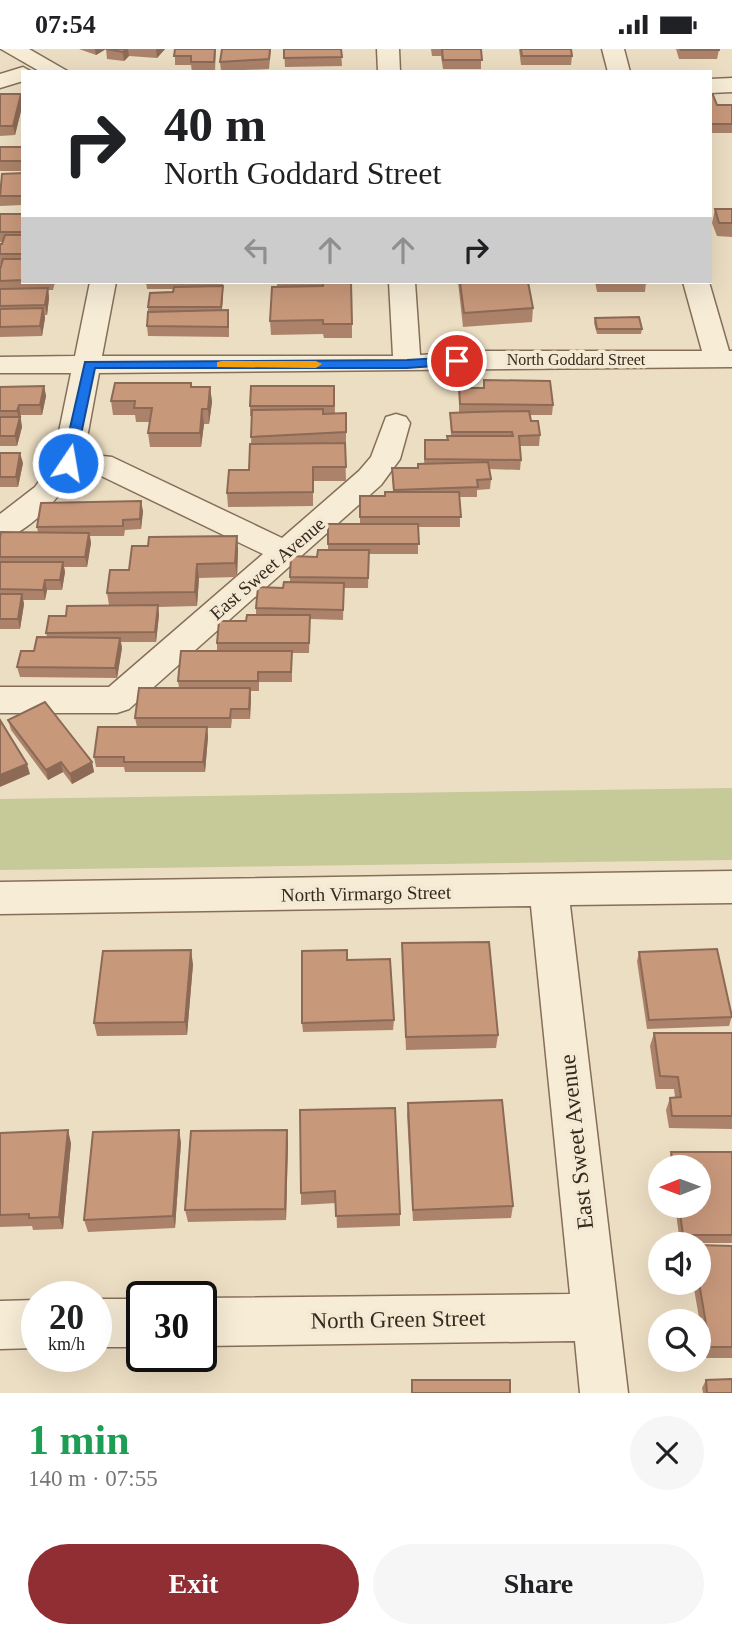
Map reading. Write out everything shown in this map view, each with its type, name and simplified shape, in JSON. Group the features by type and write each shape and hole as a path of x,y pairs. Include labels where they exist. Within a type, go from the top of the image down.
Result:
{"street":[{"path":"12,49 44,70"},
{"path":"388,49 390,70"},
{"path":"613,49 619,70"},
{"path":"0,81 21,75"},
{"path":"712,86 732,85"},
{"path":"0,530 46,494 68,463 103,284"},
{"path":"402,284 407,364"},
{"path":"697,284 725,359"},
{"name":"North Goddard Street","path":"0,365 407,364 482,359 725,359"},
{"name":"East Sweet Avenue","path":"0,700 117,699 378,469 385,459 396,423"},
{"path":"68,463 101,464 285,552"},
{"name":"North Virmargo Street","path":"0,898 732,887"},
{"name":"East Sweet Avenue","path":"550,890 604,1393"},
{"name":"North Green Street","path":"217,1322 595,1317"},
{"path":"0,1325 21,1324"}],"green space":[{"path":"732,788 732,860 0,870 0,799"}],"building":[{"path":"175,49 215,49 214,62 191,62 191,56 174,56"},
{"path":"222,49 270,49 269,59 220,62"},
{"path":"284,49 341,49 342,57 284,58"},
{"path":"442,49 481,49 482,60 443,60"},
{"path":"521,49 571,49 572,56 522,56"},
{"path":"719,49 719,50 681,50"},
{"path":"0,94 21,94 13,126 0,126"},
{"path":"712,95 717,105 732,105 732,124 712,124"},
{"path":"0,147 21,147 21,161 0,161"},
{"path":"21,173 21,196 0,196 2,174"},
{"path":"715,209 732,209 732,223 719,223"},
{"path":"0,214 21,214 21,232 0,232"},
{"path":"5,235 21,235 21,254 0,254"},
{"path":"3,259 21,259 21,280 0,281"},
{"path":"351,284 352,324 323,324 323,320 270,321 272,287"},
{"path":"460,284 528,284 533,308 464,313"},
{"path":"223,286 221,307 148,307 150,293 173,292 174,287"},
{"path":"48,288 45,305 0,306 0,289"},
{"path":"43,308 40,326 0,327 0,309"},
{"path":"228,310 228,327 147,326 148,312"},
{"path":"639,317 642,329 597,329 595,318"},
{"path":"484,380 550,381 553,405 460,404 459,388 484,388"},
{"path":"115,383 191,383 191,387 210,387 208,409 202,409 200,433 148,433 152,408 134,408 135,401 111,401"},
{"path":"44,386 40,405 19,405 17,411 0,411 0,387"},
{"path":"251,386 334,386 334,406 250,406"},
{"path":"323,409 323,414 346,413 346,432 251,437 252,410"},
{"path":"529,411 531,421 538,421 540,435 519,436 521,460 425,459 425,440 448,440 447,436 513,436 512,432 452,432 450,413"},
{"path":"0,417 20,417 15,436 0,436"},
{"path":"345,443 346,467 313,467 313,492 227,493 229,470 249,470 250,444"},
{"path":"0,453 20,453 16,477 0,477"},
{"path":"488,462 491,479 477,480 478,487 394,490 392,468 418,468 418,464"},
{"path":"385,492 459,492 461,517 360,517 360,496 385,496"},
{"path":"141,501 140,519 123,520 123,526 37,527 41,503"},
{"path":"328,524 418,524 419,544 328,544"},
{"path":"1,532 89,533 85,557 0,557"},
{"path":"237,536 235,563 197,564 195,592 107,593 110,570 129,570 132,546 148,546 149,537"},
{"path":"318,550 369,550 368,578 290,577 291,556 317,557"},
{"path":"0,562 63,562 60,580 45,580 43,590 0,589"},
{"path":"284,582 344,583 343,610 256,608 258,587 283,588"},
{"path":"0,594 22,594 18,619 0,619"},
{"path":"158,605 155,632 46,633 49,616 66,616 67,606"},
{"path":"247,615 310,615 309,643 217,643 219,621 246,621"},
{"path":"37,637 120,638 115,668 17,667 21,651 34,651"},
{"path":"181,651 292,651 291,672 258,672 258,681 178,681"},
{"path":"139,688 250,688 249,709 231,709 230,718 135,718"},
{"path":"45,702 92,762 70,774 61,762 46,770 8,720"},
{"path":"0,720 27,764 0,775"},
{"path":"98,727 207,727 203,762 124,762 124,757 94,757"},
{"path":"489,942 498,1035 406,1037 402,943"},
{"path":"717,949 732,1017 649,1020 639,952"},
{"path":"191,950 185,1022 94,1023 103,951"},
{"path":"347,950 347,960 390,959 394,1020 302,1023 302,951"},
{"path":"654,1033 732,1033 732,1116 672,1116 670,1098 681,1097 678,1077 660,1076"},
{"path":"502,1100 513,1206 413,1210 408,1103"},
{"path":"395,1108 400,1214 336,1216 335,1191 301,1193 300,1110"},
{"path":"68,1130 59,1217 0,1215 0,1133"},
{"path":"179,1130 173,1216 84,1220 93,1132"},
{"path":"287,1130 285,1209 185,1210 191,1131"},
{"path":"671,1152 732,1152 732,1235 683,1232 681,1218 711,1218 711,1155 672,1155"},
{"path":"711,1245 732,1246 732,1347 711,1347 711,1309 703,1309 701,1295 711,1295"},
{"path":"732,1379 732,1393 707,1393 706,1380"},
{"path":"412,1380 510,1380 510,1393 412,1393"}],"slow traffic":[{"path":"222,364 316,364"}],"route":[{"path":"68,463 89,365 407,364 457,361"}]}
